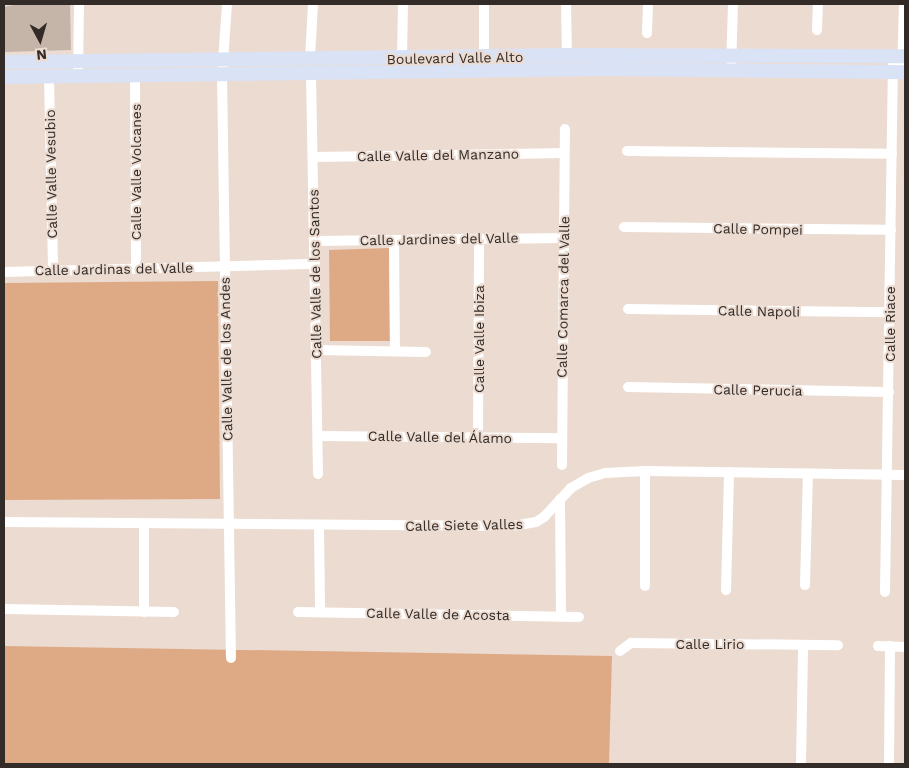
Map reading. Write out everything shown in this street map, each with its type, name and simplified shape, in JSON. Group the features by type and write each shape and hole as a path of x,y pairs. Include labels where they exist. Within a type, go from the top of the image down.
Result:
{"street":[{"path":"78,76 79,4"},
{"name":"Calle Valle de los Andes","path":"226,4 222,75 227,524 231,658"},
{"path":"310,59 313,4"},
{"path":"402,4 402,59"},
{"path":"484,4 484,58"},
{"path":"566,4 566,55"},
{"path":"647,33 648,4"},
{"path":"730,70 733,4"},
{"path":"818,4 818,30"},
{"name":"Calle Riace","path":"885,592 892,154 904,4"},
{"name":"Boulevard Valle Alto","path":"4,62 484,58 566,55 900,56"},
{"name":"Boulevard Valle Alto","path":"4,77 604,69 900,72"},
{"name":"Calle Valle de los Santos","path":"310,74 318,474"},
{"name":"Calle Valle Volcanes","path":"135,76 136,269"},
{"name":"Calle Valle Vesubio","path":"49,77 53,271"},
{"name":"Calle Comarca del Valle","path":"562,465 565,129"},
{"path":"626,151 892,154"},
{"name":"Calle Valle del Manzano","path":"313,157 564,153"},
{"name":"Calle Pompei","path":"624,227 891,230"},
{"name":"Calle Jardines del Valle","path":"314,241 564,238"},
{"path":"394,240 395,351"},
{"name":"Calle Valle Ibiza","path":"478,438 479,240"},
{"name":"Calle Jardinas del Valle","path":"4,272 315,264"},
{"name":"Calle Napoli","path":"628,309 890,312"},
{"path":"316,350 426,352"},
{"name":"Calle Perucia","path":"628,387 889,392"},
{"name":"Calle Valle del Álamo","path":"318,436 562,438"},
{"path":"645,471 645,586"},
{"name":"Calle Siete Valles","path":"4,522 520,526 536,522 544,517 571,488 596,475 645,471 905,475"},
{"path":"726,590 729,472"},
{"path":"805,585 808,474"},
{"path":"560,499 561,616"},
{"path":"144,524 144,612"},
{"path":"319,525 320,612"},
{"path":"4,609 174,612"},
{"name":"Calle Valle de Acosta","path":"298,612 579,617"},
{"name":"Calle Lirio","path":"620,651 630,643 838,645"},
{"path":"801,764 803,645"},
{"path":"878,646 905,647"},
{"path":"889,764 890,646"}],"shaded area":[{"path":"389,248 390,341 330,341 329,250"},
{"path":"218,281 220,499 4,500 4,283"},
{"path":"4,646 612,656 609,764 4,764"}],"building":[{"path":"18,4 70,4 71,50 4,52 4,7"}]}
